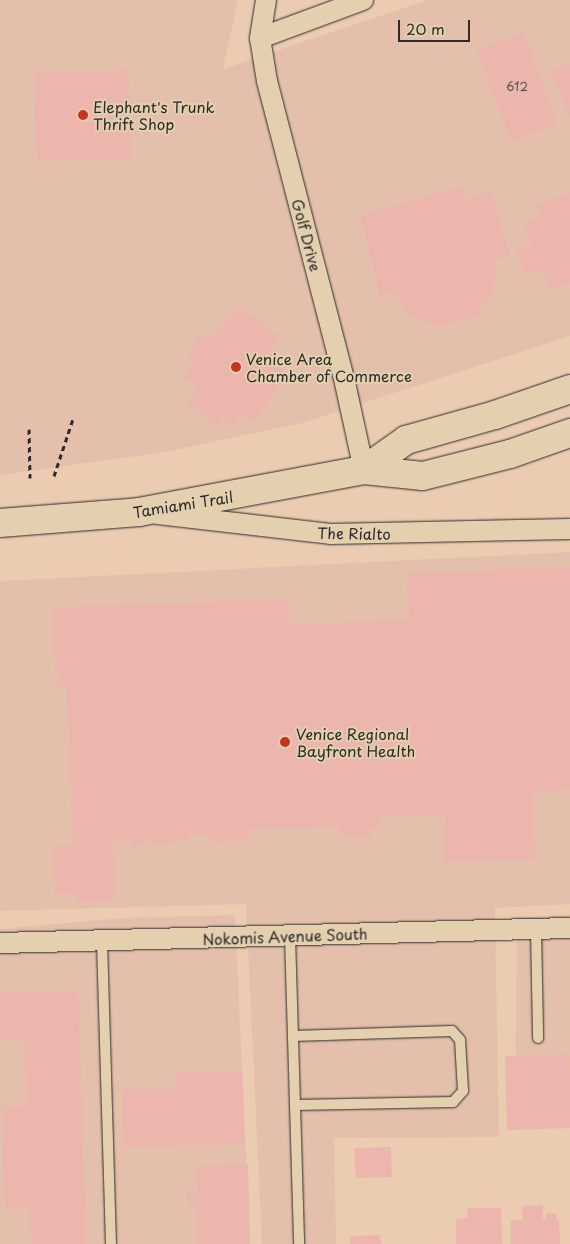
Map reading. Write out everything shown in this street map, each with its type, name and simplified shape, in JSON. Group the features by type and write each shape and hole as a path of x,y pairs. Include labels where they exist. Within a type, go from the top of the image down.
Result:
{"main road":[{"name":"Tamiami Trail","path":"364,470 406,440 495,415 570,390"},
{"name":"Tamiami Trail","path":"0,522 139,512 364,470 423,476 510,454 570,433"}],"street":[{"name":"Golf Drive","path":"266,0 260,38 267,81 345,383 364,470"},
{"path":"260,38 364,0"},
{"name":"The Rialto","path":"139,512 330,534 570,529"},
{"name":"Nokomis Avenue South","path":"0,944 570,928"}],"lane":[{"path":"536,929 538,1038"},
{"path":"290,936 299,1244"},
{"path":"102,941 111,1244"},
{"path":"293,1036 452,1031 460,1040 463,1091 453,1102 295,1105"}],"path":[{"path":"54,476 73,419"},
{"path":"29,429 30,478"}],"shaded area":[{"path":"0,0 238,0 223,69 428,0 570,0 570,336 302,423 165,452 0,475"},
{"name":"Venice Regional Bayfront Health","path":"570,552 570,904 495,908 499,1137 334,1138 336,1244 262,1244 246,904 0,911 0,581"},
{"path":"235,915 250,1244 0,1244 0,929 124,918"},
{"path":"570,915 570,1116 515,1117 517,918"}],"building":[{"path":"524,33 557,124 511,141 477,50"},
{"path":"570,63 570,117 550,72"},
{"name":"Elephant's Trunk Thrift Shop","path":"128,70 131,158 37,161 34,73"},
{"path":"463,186 466,199 491,192 510,254 495,260 494,289 476,316 441,326 410,317 394,292 380,296 360,216"},
{"path":"570,192 570,282 551,290 543,269 526,276 516,251 532,244 524,223 542,216 537,205"},
{"name":"Venice Area Chamber of Commerce","path":"239,307 280,336 265,357 288,373 254,423 241,413 233,425 222,417 217,425 187,404 199,387 185,377 196,361 187,355 201,334 210,341"},
{"path":"570,568 570,788 533,794 535,859 444,862 445,814 380,816 381,828 370,829 370,838 340,834 340,826 247,829 248,841 209,842 208,835 187,835 187,840 165,843 149,844 149,839 144,839 144,846 132,846 131,838 113,842 115,900 76,901 76,894 55,894 54,845 73,845 67,685 58,686 58,668 55,669 53,607 289,600 289,624 409,620 407,573"},
{"path":"78,990 86,1244 31,1244 30,1209 5,1209 2,1107 27,1106 24,1038 0,1039 0,993"},
{"path":"569,1054 570,1128 507,1130 505,1056"},
{"path":"243,1072 244,1144 124,1147 123,1090 175,1089 175,1073"},
{"path":"391,1147 392,1177 356,1178 354,1148"},
{"path":"248,1164 250,1244 198,1244 197,1205 188,1205 187,1191 197,1191 196,1166"},
{"path":"543,1205 543,1219 547,1219 546,1213 556,1213 556,1219 559,1219 560,1244 511,1244 511,1220 523,1220 522,1206"},
{"path":"467,1208 501,1208 502,1244 456,1244 456,1219 468,1218"},
{"path":"380,1235 381,1244 350,1244 350,1236"}],"place":[{"name":"Elephant's Trunk Thrift Shop","path":"83,115"},
{"name":"Venice Area Chamber of Commerce","path":"236,367"},
{"name":"Venice Regional Bayfront Health","path":"285,742"}]}
